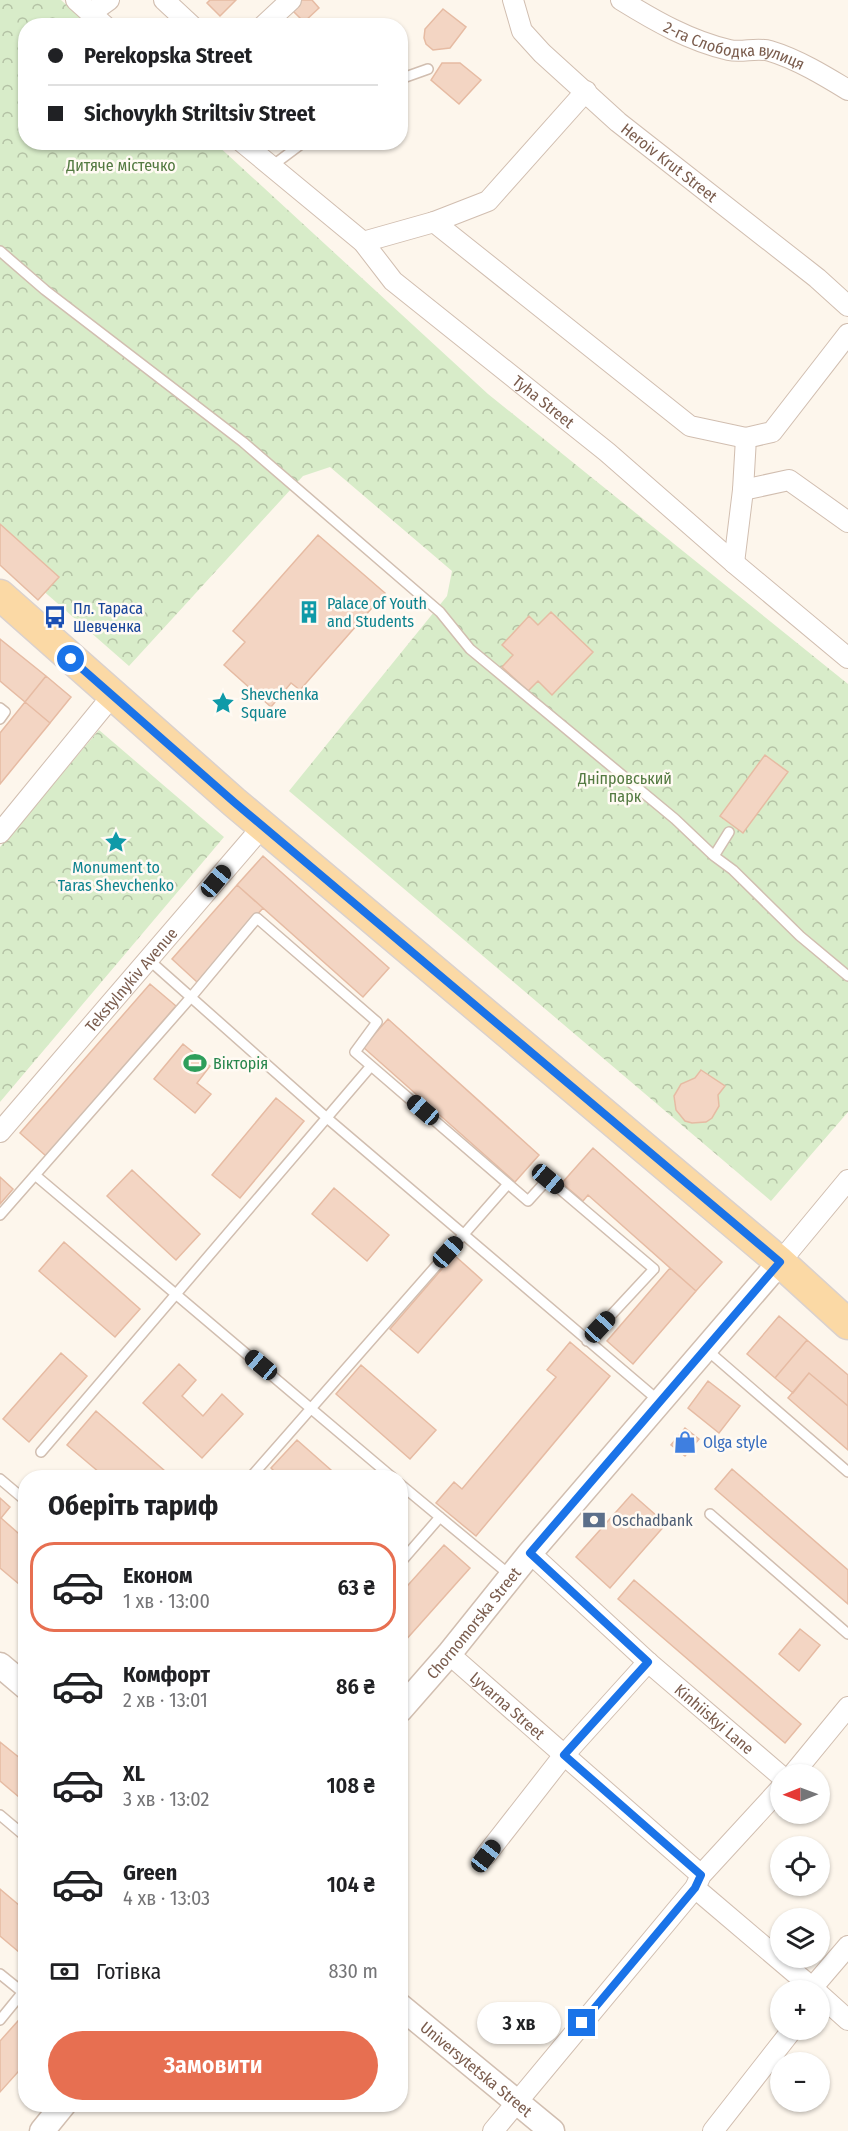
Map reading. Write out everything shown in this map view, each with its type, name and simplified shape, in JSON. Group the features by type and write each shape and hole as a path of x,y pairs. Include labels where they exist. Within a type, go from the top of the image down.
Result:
{"main road":[{"path":"0,595 112,696 263,826 780,1262 848,1324"}],"street":[{"path":"76,0 96,18"},
{"path":"99,18 109,0"},
{"path":"164,0 183,18"},
{"path":"272,18 291,0"},
{"name":"Heroiv Krut Street","path":"513,0 522,31 542,53 618,122 817,278 848,306"},
{"name":"2-га Слободка вулиця","path":"621,0 657,22 696,39 731,50 769,50 805,66 848,90"},
{"path":"363,242 434,222 488,201 586,91"},
{"name":"Tyha Street","path":"252,150 363,242 393,281 607,452 734,563 848,658"},
{"path":"434,222 690,426 746,438 772,432 848,334"},
{"path":"734,563 743,490 746,438"},
{"path":"743,490 789,480 848,522"},
{"path":"0,833 112,696"},
{"name":"Tekstylnykiv Avenue","path":"0,1132 263,826"},
{"name":"Chornomorska Street","path":"408,1701 449,1654 530,1553 706,1350 848,1180"},
{"name":"Kinhiiskyi Lane","path":"530,1553 648,1662 770,1766"},
{"name":"Lyvarna Street","path":"449,1654 564,1755 804,1980"},
{"path":"486,1856 564,1755 648,1662"},
{"path":"0,1665 18,1680"},
{"path":"801,1764 848,1707"},
{"path":"493,2131 698,1882 770,1801"},
{"path":"825,1980 848,1946"},
{"name":"Lyvarna Street","path":"830,2004 848,2020"},
{"name":"Universytetska Street","path":"408,2013 552,2131"},
{"path":"713,2131 784,2040"},
{"path":"47,2129 59,2112"}],"lane":[{"path":"408,76 428,69"},
{"path":"272,166 293,150"},
{"path":"0,251 45,290 243,442 440,612 470,649 675,819 714,856 733,870 800,936 848,976"},
{"path":"0,708 5,712 0,719"},
{"path":"714,856 729,832"},
{"path":"0,1215 192,996 256,918 377,1022 355,1052 528,1201 548,1179 654,1269 587,1341"},
{"path":"149,960 327,1118 660,1402"},
{"path":"41,1452 371,1066"},
{"path":"35,1174 384,1470"},
{"path":"257,1470 508,1184"},
{"path":"706,1350 848,1472"},
{"path":"0,1479 18,1494"},
{"path":"408,1491 511,1576"},
{"path":"710,1514 848,1634"},
{"path":"408,1554 440,1517"},
{"path":"0,1815 18,1830"},
{"path":"0,1974 18,1989"},
{"path":"0,2020 18,2000"}],"green space":[{"name":"Дніпровський парк","path":"0,0 61,0 80,18 18,18 18,150 223,150 488,394 848,684 848,1112 771,1201 289,791 447,596 452,571 330,467 303,476 129,666 0,553"},
{"path":"99,730 224,837 0,1102 0,847"}],"building":[{"path":"210,0 236,0 220,16 207,3"},
{"path":"297,0 312,0 319,8 308,18 300,18 289,7"},
{"path":"443,9 466,27 450,48 433,50 426,44 425,29"},
{"path":"442,63 460,63 481,80 459,104 431,80"},
{"path":"0,524 59,577 38,600 0,565"},
{"name":"Palace of Youth and Students","path":"318,535 385,593 300,690 291,683 271,707 224,665 245,642 233,631"},
{"path":"551,612 593,652 552,695 538,681 528,691 502,667 513,655 502,645 529,616 538,625"},
{"path":"0,639 46,676 25,702 0,681"},
{"path":"46,676 71,697 50,723 25,702"},
{"path":"25,702 50,723 0,784 0,733"},
{"path":"765,755 788,772 743,833 720,816"},
{"path":"263,856 389,968 363,997 237,885"},
{"path":"237,885 263,908 197,982 172,959"},
{"path":"150,984 176,1006 46,1156 20,1133"},
{"path":"388,1019 539,1155 515,1182 363,1047"},
{"path":"183,1044 210,1066 197,1083 211,1094 195,1113 154,1079"},
{"path":"701,1070 725,1086 718,1095 719,1106 712,1118 706,1122 692,1123 685,1121 676,1110 674,1096 681,1084 695,1078"},
{"path":"276,1098 304,1121 240,1198 212,1175"},
{"path":"593,1148 722,1262 696,1291 588,1195 583,1201 562,1183"},
{"path":"132,1170 200,1234 176,1260 107,1196"},
{"path":"0,1177 13,1189 0,1204"},
{"path":"334,1188 389,1235 367,1261 312,1214"},
{"path":"64,1242 140,1309 115,1337 39,1271"},
{"path":"454,1255 482,1280 418,1353 390,1329"},
{"path":"670,1268 696,1291 633,1364 607,1341"},
{"path":"779,1316 807,1340 775,1378 747,1354"},
{"path":"807,1340 848,1375 848,1406 809,1373 793,1393 775,1378"},
{"path":"570,1342 610,1376 476,1536 436,1503 454,1482 462,1489 556,1377 547,1370"},
{"path":"61,1353 87,1376 29,1442 3,1419"},
{"path":"179,1364 196,1380 182,1396 203,1416 222,1394 243,1414 202,1458 143,1403"},
{"path":"361,1365 436,1430 410,1459 336,1394"},
{"path":"809,1373 848,1406 848,1450 788,1398"},
{"path":"708,1381 740,1406 719,1433 688,1408"},
{"path":"96,1411 164,1470 97,1470 67,1445"},
{"path":"685,1428 699,1439 685,1456 671,1445"},
{"path":"297,1440 331,1470 273,1470 271,1468"},
{"path":"732,1469 848,1570 848,1604 715,1489"},
{"path":"632,1494 666,1524 610,1588 576,1557"},
{"path":"0,1498 10,1507 1,1518 18,1533 18,1583 0,1568"},
{"path":"444,1545 470,1568 408,1638 408,1585"},
{"path":"634,1580 801,1724 785,1743 618,1599"},
{"path":"800,1629 820,1645 799,1671 779,1654"},
{"path":"0,1742 18,1757 18,1796 0,1781"},
{"path":"0,1889 18,1904 18,1951 0,1936"},
{"path":"18,2021 18,2072 0,2092 0,2041"}],"place":[{"name":"Palace of Youth and Students","path":"309,612"},
{"name":"Пл. Тараса Шевченка","path":"55,617"},
{"name":"Shevchenka Square","path":"223,703"},
{"name":"Monument to Taras Shevchenko","path":"116,842"},
{"name":"Вікторія","path":"195,1063"},
{"name":"Olga style","path":"685,1442"},
{"name":"Oschadbank","path":"594,1520"}],"route":[{"path":"71,659 234,802 780,1262 756,1293 530,1553 648,1662 564,1755 701,1875 695,1888 582,2023"}],"park label":[{"name":"Дитяче містечко","path":"121,165"}]}
